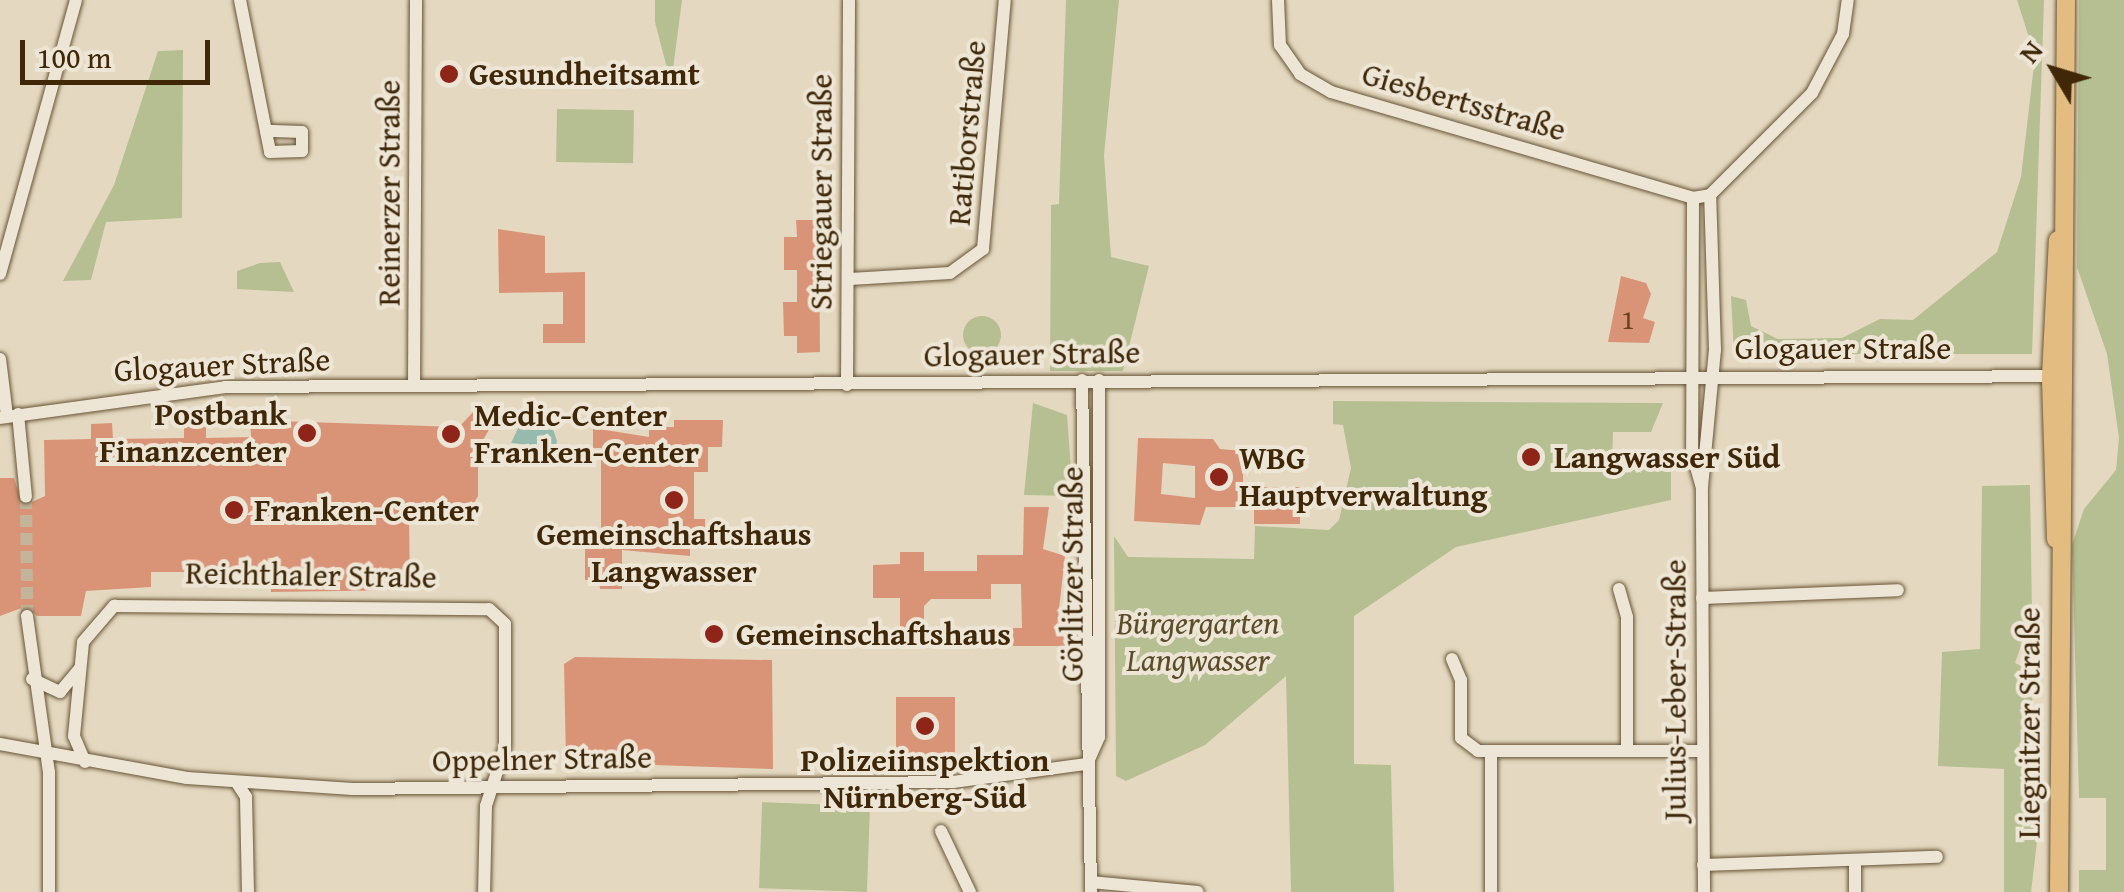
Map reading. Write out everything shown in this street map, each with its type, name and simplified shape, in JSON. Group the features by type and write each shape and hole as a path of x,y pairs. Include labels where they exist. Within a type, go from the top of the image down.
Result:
{"main road":[{"name":"Liegnitzer Straße","path":"2059,892 2059,376 2066,0"}],"street":[{"path":"0,274 76,0"},
{"path":"240,0 266,131"},
{"name":"Reinerzer Straße","path":"414,386 416,0"},
{"name":"Striegauer Straße","path":"848,384 849,0"},
{"name":"Ratiborstraße","path":"850,278 950,272 984,249 1005,0"},
{"name":"Giesbertsstraße","path":"1278,0 1280,45 1300,74 1332,92 1694,198"},
{"path":"1694,198 1710,196 1812,93 1842,34 1848,0"},
{"name":"Julius-Leber-Straße","path":"1704,892 1702,487 1712,376 1710,196"},
{"name":"Julius-Leber-Straße","path":"1694,198 1692,453 1702,487"},
{"path":"0,359 26,497"},
{"name":"Glogauer Straße","path":"8,416 188,388 2059,376"},
{"name":"Görlitzer Straße","path":"1082,380 1090,887"},
{"name":"Görlitzer Straße","path":"1087,764 1099,737 1099,380"},
{"path":"1619,590 1627,618 1627,750"},
{"path":"1702,598 1898,590"},
{"name":"Reichthaler Straße","path":"85,762 74,736 91,624 132,601 489,608 505,624 505,747 489,788 484,892"},
{"path":"27,616 44,754 49,892"},
{"path":"1452,659 1461,680 1462,738 1491,753 1703,751"},
{"path":"32,679 60,692 82,666"},
{"name":"Oppelner Straße","path":"0,744 85,762 237,784 489,788 973,781 1087,764"},
{"path":"1491,753 1492,892"},
{"path":"237,784 246,797 248,892"},
{"path":"941,831 970,892"},
{"path":"1704,865 1855,864 1937,857"},
{"path":"1855,864 1856,892"},
{"path":"1090,887 1198,892"}],"green space":[{"path":"655,0 682,0 671,84 655,22"},
{"path":"1066,0 1119,0 1104,155 1111,257 1149,266 1123,371 1050,371 1051,205 1059,204"},
{"path":"2017,0 2044,0 2032,354 1734,354 1731,296 1746,300 1751,326 1778,339 1842,338 1880,319 1913,320 1997,252 2021,177 2035,56"},
{"path":"2079,0 2124,0 2124,892 2079,892 2079,870 2106,870 2106,798 2079,798 2072,545 2084,509 2116,470 2119,438 2107,354 2077,267"},
{"path":"183,50 182,218 106,222 91,280 63,281 114,185 158,51"},
{"path":"557,109 634,110 633,163 556,162"},
{"path":"280,262 294,292 237,289 237,271 260,263"},
{"path":"982,316 995,322 1001,335 995,348 982,354 969,348 963,335 969,322"},
{"name":"Bürgergarten Langwasser","path":"1333,401 1663,403 1651,432 1613,432 1612,461 1671,462 1671,500 1456,547 1354,616 1354,764 1391,765 1394,892 1291,892 1286,676 1205,745 1126,781 1116,776 1114,536 1128,557 1254,559 1255,526 1329,530 1339,520 1351,468 1343,425 1333,424"},
{"path":"1033,403 1067,415 1073,496 1024,495"},
{"path":"2030,485 2032,613 2015,663 2031,671 2038,833 2031,892 2004,892 2004,769 1938,766 1942,652 1980,649 1982,486"},
{"path":"762,802 870,806 867,892 759,888"}],"water":[{"path":"524,416 553,429 557,441 553,458 552,447 511,443"}],"building":[{"path":"796,220 819,220 820,352 797,353 797,336 784,336 783,302 797,302 797,270 784,270 784,237 797,237"},
{"path":"498,229 545,236 545,273 585,272 585,343 543,343 543,324 563,324 563,292 499,293"},
{"path":"1621,276 1646,283 1651,294 1643,318 1655,322 1649,343 1608,342"},
{"name":"Franken-Center","path":"474,411 494,421 478,449 478,496 468,514 409,515 410,590 271,592 271,572 226,572 226,587 204,587 204,572 151,572 151,587 86,591 81,616 37,616 27,606 0,616 0,478 14,478 23,506 45,496 44,440 91,439 91,424 112,423 113,439 184,438 184,423 206,423 206,438 251,437 250,420 459,427"},
{"name":"Gemeinschaftshaus Langwasser","path":"674,420 723,420 722,447 708,447 708,472 694,472 694,519 705,519 705,541 690,541 690,556 622,550 622,589 600,589 599,580 585,580 585,530 601,530 601,448 593,448 593,428 649,437 649,427 674,427"},
{"name":"WBG Hauptverwaltung","path":"1138,438 1213,439 1220,449 1243,451 1243,487 1300,487 1300,524 1254,524 1254,507 1206,507 1200,525 1134,521","holes":["1163,463 1195,466 1195,498 1161,494"]},
{"path":"1024,507 1049,507 1043,549 1065,556 1058,618 1067,619 1067,646 1013,646 1013,628 1022,628 1021,584 991,584 991,599 931,599 924,606 924,647 900,646 900,598 873,598 873,565 900,564 900,552 924,552 924,571 977,571 977,555 1023,555"},
{"path":"575,657 772,660 773,769 566,762 564,664"},
{"name":"Polizeiinspektion Nürnberg-Süd","path":"896,697 955,697 955,756 896,756"}],"tunnel":[{"path":"26,497 27,616"}],"place":[{"name":"Gesundheitsamt","path":"449,74"},
{"name":"Postbank Finanzcenter","path":"307,433"},
{"name":"Medic-Center Franken-Center","path":"451,434"},
{"name":"Langwasser Süd","path":"1531,457"},
{"name":"WBG Hauptverwaltung","path":"1219,477"},
{"name":"Gemeinschaftshaus Langwasser","path":"674,500"},
{"name":"Franken-Center","path":"234,510"},
{"name":"Gemeinschaftshaus","path":"714,634"},
{"name":"Polizeiinspektion Nürnberg-Süd","path":"925,726"}]}
